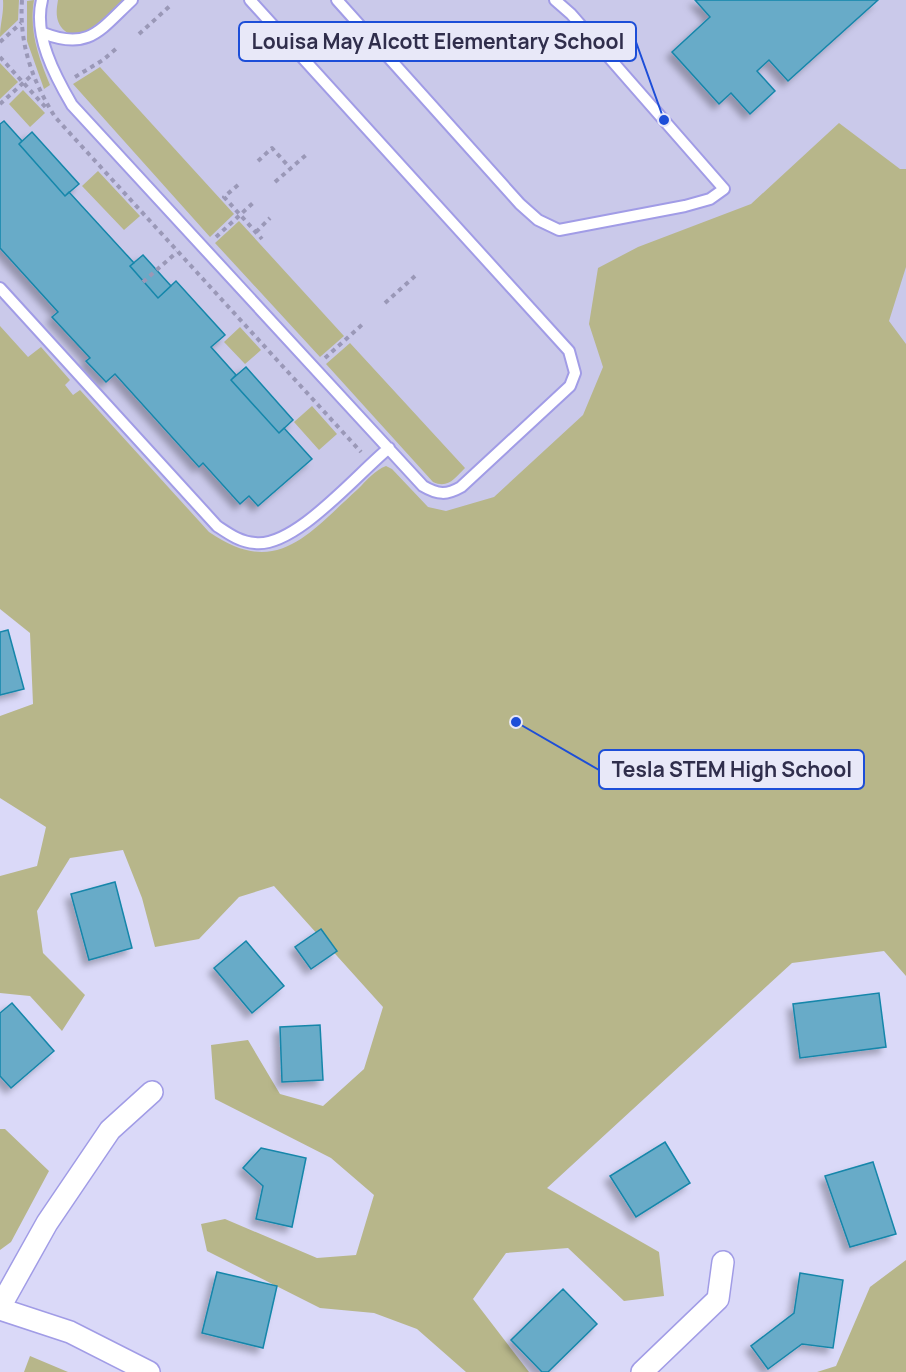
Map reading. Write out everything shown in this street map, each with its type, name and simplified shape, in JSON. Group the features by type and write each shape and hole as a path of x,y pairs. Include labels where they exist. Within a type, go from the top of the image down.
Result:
{"street":[{"path":"149,1372 70,1332 0,1308 47,1223 110,1130 152,1092"},
{"path":"642,1372 718,1299 723,1262"}],"lane":[{"path":"42,0 43,33 50,62 72,105 423,486 433,492 448,494 461,487 570,387 575,373 573,361 561,341 249,0"},
{"path":"43,33 61,40 78,41 96,32 132,0"},
{"path":"337,0 520,204 538,220 559,230 710,200 724,189 571,14 555,0"},
{"path":"0,288 217,526 235,538 256,544 279,540 301,528 389,448"}],"path":[{"path":"139,34 171,5"},
{"path":"0,42 21,23"},
{"path":"71,79 103,60 117,48"},
{"path":"0,57 55,117"},
{"path":"0,104 32,75"},
{"path":"258,161 272,148 291,169"},
{"path":"275,182 306,155"},
{"path":"238,185 224,197 262,239"},
{"path":"213,239 254,202"},
{"path":"256,232 270,218"},
{"path":"143,282 177,252"},
{"path":"385,303 415,276"},
{"path":"323,359 365,322"}],"shaded area":[{"path":"0,0 906,0 906,862 792,962 547,1188 0,582"},
{"path":"3,0 19,0 18,20 0,37 3,9"},
{"path":"34,0 34,33 50,85 44,89 27,41 27,1"},
{"path":"58,0 123,0 87,31 72,34 62,28 58,20"},
{"path":"0,63 18,82 0,99"},
{"path":"100,67 234,214 210,237 73,84"},
{"path":"23,90 45,113 30,127 9,104"},
{"path":"839,123 900,169 906,169 906,267 889,321 906,344 906,976 884,951 792,963 547,1188 659,1252 664,1296 624,1301 568,1248 506,1253 473,1299 529,1372 466,1372 417,1329 374,1313 320,1308 207,1251 201,1224 225,1219 317,1258 356,1255 374,1195 331,1158 215,1099 211,1045 248,1040 280,1094 323,1106 364,1069 383,1007 274,886 239,897 199,939 155,947 142,898 123,850 70,858 37,911 43,953 85,995 62,1031 30,996 0,993 0,876 37,866 46,827 0,798 0,716 33,704 30,633 0,609 0,326 28,357 41,347 70,380 65,385 73,395 80,390 209,532 233,545 254,551 273,551 290,545 307,535 371,476 386,466 392,469 428,507 446,511 494,497 583,415 603,367 589,324 598,268 638,247 751,204"},
{"path":"98,171 140,216 124,230 82,186"},
{"path":"239,221 344,336 320,357 215,243"},
{"path":"240,327 261,350 245,364 224,342"},
{"path":"350,343 465,468 454,479 443,484 433,482 326,364"},
{"path":"312,406 337,434 319,450 294,422"},
{"path":"0,1129 5,1129 49,1171 11,1242 0,1250"},
{"path":"906,1260 906,1372 817,1372 836,1366 870,1287"},
{"path":"30,1356 68,1372 24,1372"}],"building":[{"path":"695,0 878,0 788,81 769,60 757,71 775,91 750,114 731,93 719,104 672,52 710,17"},
{"path":"4,121 22,141 19,144 65,196 69,192 134,263 130,266 158,298 176,281 225,335 211,347 236,375 231,380 279,433 284,428 312,459 258,506 249,496 240,504 203,463 199,467 115,374 106,382 86,361 90,358 52,317 58,312 0,248 0,124"},
{"path":"32,132 79,184 65,196 19,144"},
{"path":"143,255 171,286 158,298 130,266"},
{"path":"246,367 293,420 279,433 231,380"},
{"path":"8,630 24,689 0,695 0,632"},
{"path":"115,882 132,948 89,960 71,894"},
{"path":"321,929 337,951 311,969 295,947"},
{"path":"246,941 284,986 252,1013 214,968"},
{"path":"879,993 886,1047 800,1058 793,1004"},
{"path":"12,1003 54,1051 11,1088 0,1076 0,1013"},
{"path":"320,1025 323,1080 282,1082 280,1027"},
{"path":"665,1142 690,1183 636,1217 610,1176"},
{"path":"261,1148 306,1158 292,1227 256,1219 263,1186 243,1168"},
{"path":"873,1162 896,1234 850,1247 825,1176"},
{"path":"217,1272 277,1286 263,1348 202,1333"},
{"path":"800,1273 843,1280 833,1348 802,1344 768,1369 751,1346 794,1313"},
{"path":"563,1289 597,1324 548,1372 542,1372 511,1340"}],"place":[{"name":"Louisa May Alcott Elementary School","path":"664,120"},
{"name":"Tesla STEM High School","path":"516,722"}]}
